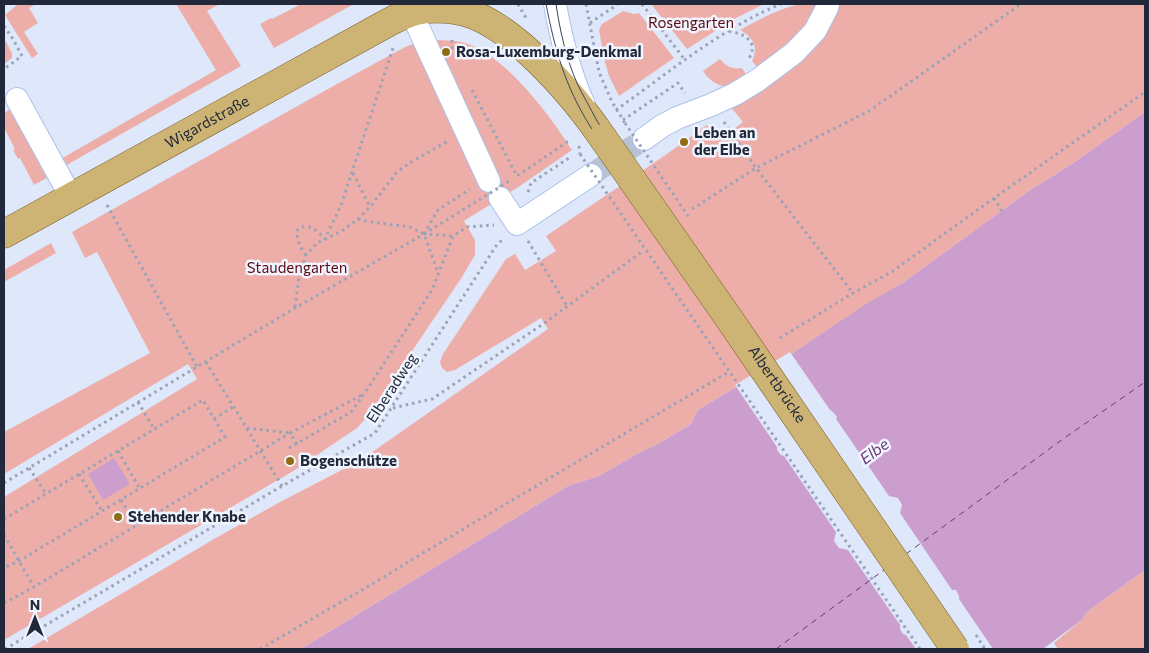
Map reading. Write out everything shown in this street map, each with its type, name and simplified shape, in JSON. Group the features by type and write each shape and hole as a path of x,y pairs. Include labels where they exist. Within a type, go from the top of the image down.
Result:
{"main road":[{"name":"Wigardstraße","path":"4,234 382,26 410,8 459,11 480,18 501,30 518,43 544,68"},
{"name":"Albertbrücke","path":"544,68 568,93 598,131 955,649"}],"street":[{"path":"555,4 562,41 569,64 580,95 598,131"},
{"path":"644,139 677,118 735,94 758,80 794,53 815,31 828,4"},
{"path":"410,8 491,189 517,224 591,175"},
{"path":"17,99 72,197"}],"path":[{"path":"518,4 527,19"},
{"path":"586,4 599,72 605,88 624,122 673,86"},
{"path":"590,23 618,4"},
{"path":"642,4 686,60"},
{"path":"616,110 729,31 761,12 782,4"},
{"path":"692,209 756,168 869,111 1021,4"},
{"path":"4,26 22,56 4,69"},
{"path":"729,31 740,33 749,40 752,50 750,58"},
{"path":"452,37 452,49 455,57"},
{"path":"325,239 353,173 394,48"},
{"path":"468,82 517,176"},
{"path":"780,338 893,271 1145,92"},
{"path":"295,308 299,277 306,255 317,242 342,231 358,219 370,207 397,172 410,162 445,143 464,128"},
{"path":"730,131 756,168 854,293"},
{"path":"424,234 438,210 491,189 517,176 570,140"},
{"path":"580,154 920,649"},
{"path":"531,183 569,158"},
{"path":"353,173 370,207"},
{"path":"4,483 295,308 424,234 491,189"},
{"path":"994,198 1002,211"},
{"path":"108,205 197,367"},
{"path":"358,219 410,227 424,234 453,236 468,227"},
{"name":"Elberadweg","path":"5,649 375,433 496,246 517,224"},
{"path":"306,255 298,242 297,232 300,228 307,226 325,239"},
{"path":"424,234 438,272"},
{"path":"289,448 351,412 432,290 453,236"},
{"path":"530,246 567,306"},
{"path":"392,408 432,399 643,251"},
{"path":"206,362 282,486"},
{"path":"260,649 374,584 727,373"},
{"path":"4,603 34,587 290,433 364,394"},
{"path":"4,519 203,400 225,437 122,500 4,568"},
{"path":"138,402 154,430"},
{"path":"214,419 233,407"},
{"path":"247,428 290,433"},
{"path":"290,433 297,444"},
{"path":"118,451 140,489"},
{"path":"29,468 46,494"},
{"path":"79,474 102,511"},
{"path":"122,500 137,525"},
{"path":"4,536 34,587"}],"green space":[{"path":"18,4 36,4 29,8 38,23 24,32 38,54 32,58 5,15"},
{"path":"176,4 220,4 207,11 241,66 65,166 59,160 216,70"},
{"path":"301,4 354,4 274,48 260,24"},
{"name":"Rosengarten","path":"651,4 764,4 734,19 687,49"},
{"path":"801,4 819,4 811,28 760,71 752,61 755,51 754,43 740,30 777,11"},
{"path":"834,4 1145,4 1145,112 1072,164 1029,191 904,282 793,353 698,410 691,424 599,476 568,486 301,649 28,649 214,539 361,460 548,329 541,318 455,370 447,372 442,368 440,362 443,354 506,259 515,254 525,270 556,251 546,236 707,125 718,141 743,122 730,106"},
{"path":"623,11 634,14 639,13 674,58 619,96 609,76 599,30 602,24"},
{"path":"4,38 12,53 12,58 4,64"},
{"name":"Staudengarten","path":"438,40 465,43 496,60 511,73 539,104 572,150 517,188 464,221 475,240 475,255 369,415 357,428 295,470 4,640 4,497 197,379 188,364 4,474 4,432 150,353 97,252 85,258 72,232 405,47 416,43"},
{"path":"720,59 730,67 742,68 747,76 725,87 715,83 703,71"},
{"path":"11,109 54,174 34,185 20,158 18,159 13,150 15,149 4,128 4,113"},
{"path":"51,243 56,253 4,282 4,270"},
{"path":"1145,570 1145,649 1058,649 1054,643 1083,619 1085,614"}],"water":[{"name":"Elbe","path":"1145,112 1145,570 1092,608 1085,614 1083,619 1043,649 301,649 568,486 599,476 691,424 698,410 793,353 866,304 904,282 1029,191 1072,164"},
{"path":"114,458 130,484 103,500 88,474"}],"pier":[{"path":"790,352 830,410 837,417 836,419 889,496 898,498 902,505 900,513 952,590 956,590 959,599 993,649 916,649 906,635 903,634 900,625 848,550 839,548 834,541 836,532 784,456 777,450 777,447 735,385"}],"ferry route":[{"path":"906,554 1063,439 1145,382"},
{"path":"776,649 884,570"}],"tunnel":[{"path":"591,175 644,139"}],"tram line":[{"path":"546,4 553,37 567,82 590,126 949,649"},
{"path":"556,4 570,64 577,83 597,121 958,649"}],"place":[{"name":"Rosa-Luxemburg-Denkmal","path":"446,52"},
{"name":"Leben an der Elbe","path":"684,142"},
{"name":"Bogenschütze","path":"290,461"},
{"name":"Stehender Knabe","path":"118,517"}]}
